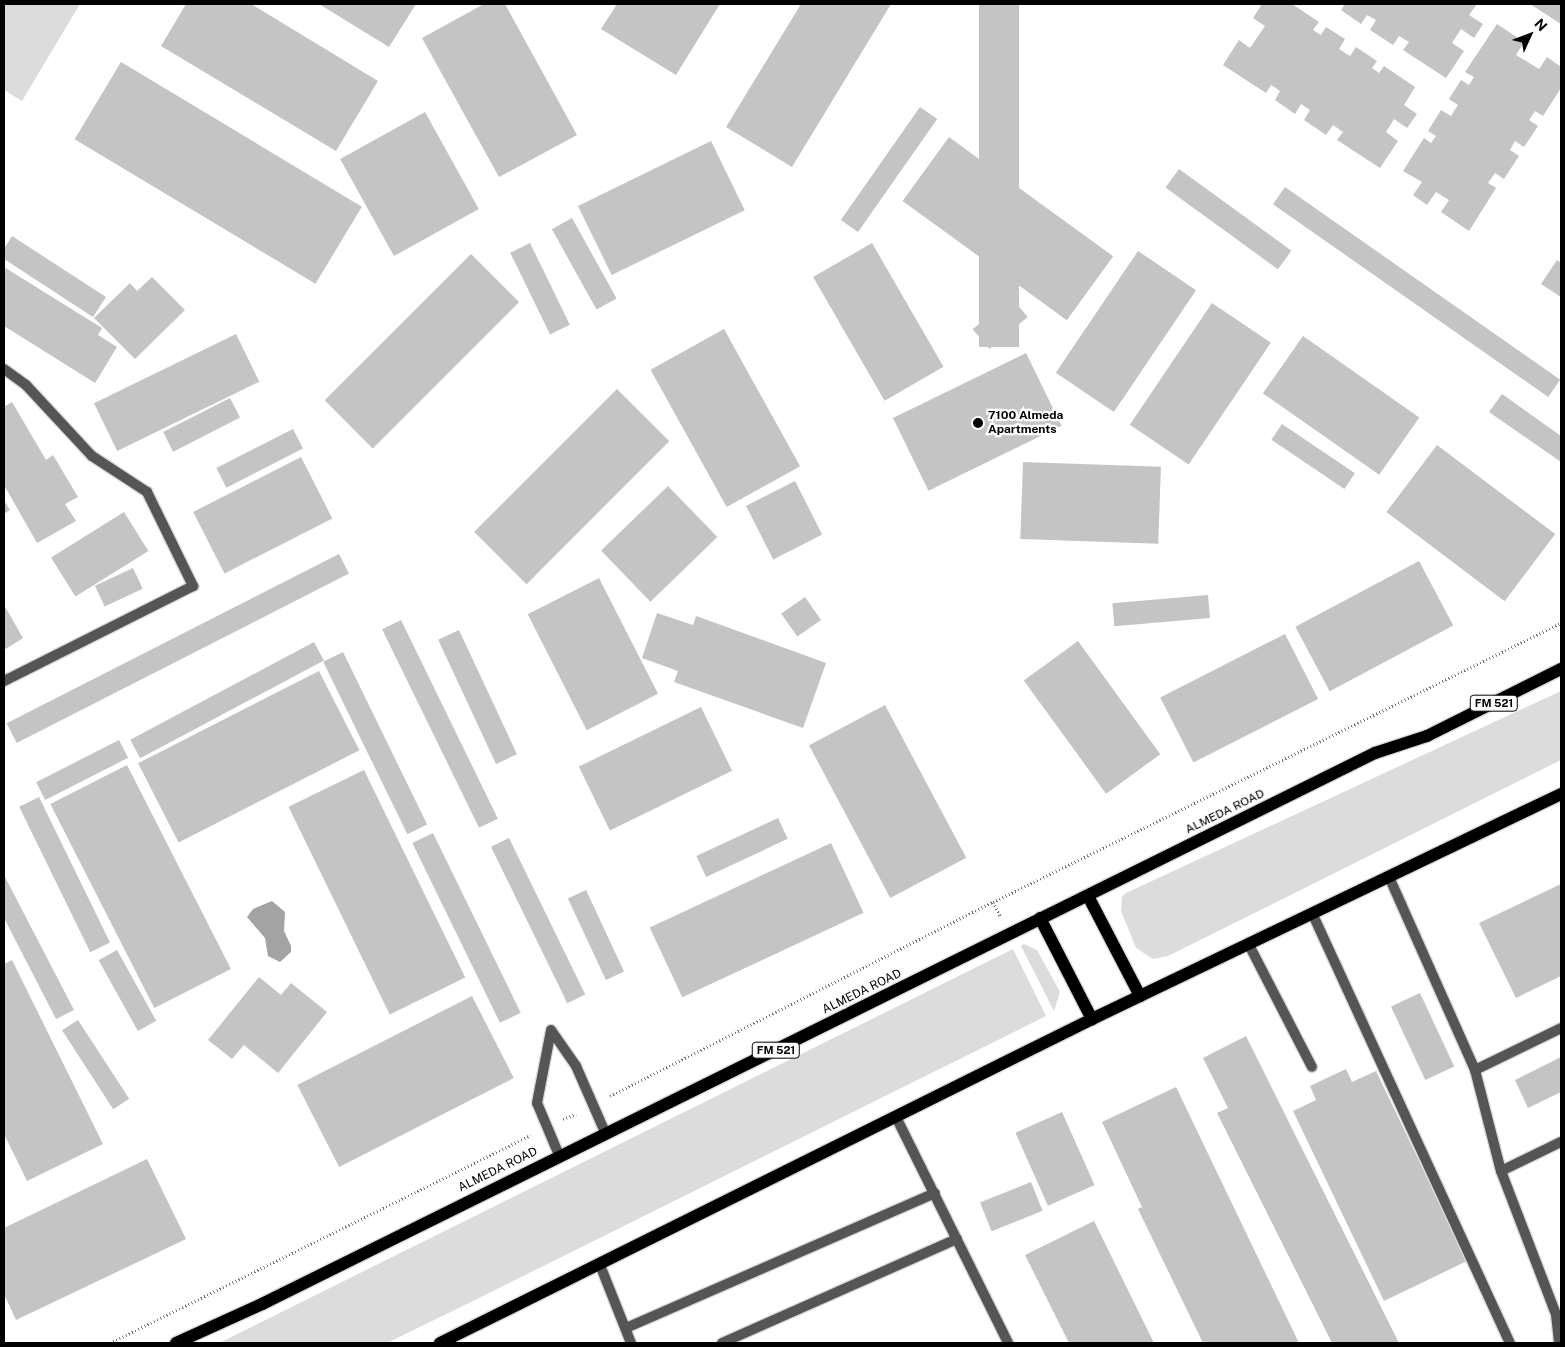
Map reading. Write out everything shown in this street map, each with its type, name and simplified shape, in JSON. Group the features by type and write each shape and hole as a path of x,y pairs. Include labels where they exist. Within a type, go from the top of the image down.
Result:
{"main road":[{"name":"ALMEDA ROAD","path":"176,1343 262,1304 605,1132 1088,896 1375,753 1427,736 1561,669"},
{"path":"440,1343 1092,1019 1390,879 1561,794"},
{"path":"1088,896 1140,996"},
{"path":"1040,918 1092,1019"}],"lane":[{"path":"4,369 26,385 92,456 147,492 193,586 4,681"},
{"path":"1390,879 1475,1070 1502,1171 1556,1314 1559,1343"},
{"path":"1312,915 1510,1343"},
{"path":"1249,945 1312,1067"},
{"path":"1475,1070 1561,1028"},
{"path":"559,1155 537,1103 551,1030 576,1066 605,1132"},
{"path":"896,1117 1008,1343"},
{"path":"1502,1171 1561,1142"},
{"path":"626,1328 935,1193"},
{"path":"722,1343 956,1239"},
{"path":"600,1265 631,1343"}],"path":[{"name":"ALMEDA ROAD","path":"110,1343 593,1105 993,902 1561,623"},
{"path":"993,902 1000,916"}],"shaded area":[{"path":"4,4 80,4 22,101 4,90"},
{"path":"1561,691 1561,760 1168,956 1153,959 1136,948 1121,911 1122,897 1126,893"},
{"path":"272,901 285,912 284,931 291,946 291,952 280,962 268,956 265,938 247,917 253,909"},
{"path":"1024,944 1037,950 1060,992 1054,1011 1021,946"},
{"path":"1013,949 1046,1016 473,1301 387,1343 219,1343"}],"building":[{"path":"186,4 251,4 378,81 336,151 161,46"},
{"path":"319,4 416,4 389,47"},
{"path":"484,4 505,4 577,135 499,177 422,38"},
{"path":"617,4 720,4 676,75 601,29"},
{"path":"801,4 891,4 792,167 726,127"},
{"path":"979,4 1019,4 1019,347 979,347"},
{"path":"1262,4 1292,4 1319,22 1313,30 1321,35 1326,27 1345,39 1339,49 1350,56 1356,47 1377,61 1372,68 1379,73 1384,66 1415,87 1404,105 1417,114 1407,128 1394,119 1386,132 1398,141 1380,168 1337,140 1343,132 1333,125 1326,135 1304,120 1310,110 1301,104 1295,114 1275,100 1280,91 1271,85 1266,93 1223,65 1239,40 1250,48 1265,26 1253,18"},
{"path":"1345,4 1477,4 1469,15 1483,24 1474,38 1461,29 1452,43 1464,51 1446,78 1403,50 1409,42 1399,36 1393,45 1370,30 1376,20 1367,15 1361,24 1341,10"},
{"path":"1530,4 1561,4 1561,24"},
{"path":"1497,24 1524,42 1516,55 1539,69 1547,57 1561,67 1561,88 1543,116 1535,111 1529,120 1538,126 1524,147 1515,141 1510,150 1519,156 1504,179 1495,173 1488,183 1496,188 1469,231 1441,212 1449,200 1436,192 1427,205 1413,195 1422,182 1403,171 1424,138 1431,143 1436,136 1428,131 1441,110 1451,116 1458,105 1449,99 1461,80 1469,85 1474,77 1465,72"},
{"path":"121,62 362,207 316,284 75,139"},
{"path":"920,107 937,119 858,232 841,220"},
{"path":"425,112 479,209 394,256 340,159"},
{"path":"949,137 1113,256 1067,320 903,201"},
{"path":"711,141 745,210 612,275 578,206"},
{"path":"1179,169 1291,251 1278,269 1165,188"},
{"path":"1285,187 1560,380 1548,397 1273,204"},
{"path":"572,218 617,298 596,310 552,229"},
{"path":"12,236 106,297 93,317 4,259 4,249"},
{"path":"530,243 570,325 550,334 510,253"},
{"path":"872,243 944,367 885,401 813,277"},
{"path":"1138,251 1196,290 1114,412 1056,373"},
{"path":"471,254 519,302 373,448 325,400"},
{"path":"1557,260 1561,263 1561,297 1541,284"},
{"path":"4,267 102,328 98,335 117,347 95,383 4,326"},
{"path":"152,277 185,310 135,359 94,318 130,283 137,291"},
{"path":"1011,297 1028,317 989,349 973,329"},
{"path":"1212,303 1271,343 1189,465 1130,425"},
{"path":"724,329 800,466 727,507 651,370"},
{"path":"236,334 259,382 117,451 94,403"},
{"path":"1303,336 1419,417 1379,475 1263,393"},
{"name":"7100 Almeda Apartments","path":"1026,353 1062,426 928,491 893,418"},
{"path":"617,389 669,441 526,584 474,532"},
{"path":"1502,394 1561,436 1561,462 1489,412"},
{"path":"230,398 240,418 173,452 163,432"},
{"path":"12,402 46,460 53,455 78,497 65,504 76,521 37,543 4,485 4,407"},
{"path":"1282,424 1355,473 1344,489 1271,440"},
{"path":"293,429 303,449 226,488 216,468"},
{"path":"1437,445 1555,534 1505,601 1386,512"},
{"path":"301,457 332,518 225,573 193,512"},
{"path":"1023,462 1161,467 1158,544 1020,539"},
{"path":"795,481 822,534 773,559 746,506"},
{"path":"668,486 717,537 650,602 601,551"},
{"path":"4,500 10,510 4,514"},
{"path":"124,512 148,551 75,597 51,558"},
{"path":"339,554 349,574 17,743 7,723"},
{"path":"1419,561 1453,625 1330,691 1295,627"},
{"path":"133,568 143,589 105,607 95,586"},
{"path":"599,578 658,694 587,730 528,614"},
{"path":"1208,595 1210,618 1114,626 1112,603"},
{"path":"805,597 821,620 797,637 781,614"},
{"path":"4,605 23,638 4,650"},
{"path":"657,613 693,625 696,616 826,663 803,728 674,682 678,671 642,658"},
{"path":"401,620 498,819 479,828 382,629"},
{"path":"459,630 517,754 496,764 438,640"},
{"path":"1285,634 1318,699 1193,763 1160,698"},
{"path":"1078,641 1160,754 1106,794 1024,680"},
{"path":"314,642 324,661 140,758 130,740"},
{"path":"343,652 427,825 407,834 323,662"},
{"path":"319,671 359,750 179,842 138,763"},
{"path":"885,705 966,858 890,898 809,745"},
{"path":"701,707 732,771 610,830 579,767"},
{"path":"119,740 128,758 45,800 36,782"},
{"path":"127,765 231,969 154,1008 50,804"},
{"path":"364,770 465,978 390,1014 289,807"},
{"path":"39,797 110,943 90,952 19,807"},
{"path":"778,818 788,839 706,877 696,856"},
{"path":"433,833 521,1013 500,1023 412,843"},
{"path":"509,838 585,994 567,1003 491,847"},
{"path":"831,843 864,913 682,997 650,928"},
{"path":"4,875 74,1010 56,1019 4,918"},
{"path":"1561,884 1561,976 1516,998 1479,923"},
{"path":"586,890 624,972 606,980 568,898"},
{"path":"117,950 156,1021 138,1031 99,960"},
{"path":"12,960 103,1144 27,1181 4,1134 4,964"},
{"path":"259,977 281,995 291,983 327,1012 278,1073 244,1045 232,1059 208,1040"},
{"path":"1420,993 1454,1066 1425,1080 1391,1007"},
{"path":"472,996 514,1078 339,1167 297,1085"},
{"path":"78,1020 129,1099 113,1109 62,1030"},
{"path":"1246,1036 1399,1343 1332,1343 1217,1113 1228,1108 1203,1058"},
{"path":"1561,1057 1561,1092 1528,1108 1515,1080"},
{"path":"1346,1069 1352,1082 1376,1071 1467,1261 1384,1301 1293,1111 1316,1100 1310,1086"},
{"path":"1176,1087 1299,1343 1203,1343 1138,1209 1142,1207 1102,1122"},
{"path":"1062,1112 1095,1185 1048,1206 1015,1133"},
{"path":"147,1159 186,1239 16,1320 4,1294 4,1228"},
{"path":"1031,1182 1043,1211 992,1231 980,1203"},
{"path":"1094,1221 1154,1343 1069,1343 1025,1255"}],"place":[{"name":"7100 Almeda Apartments","path":"978,423"}]}
